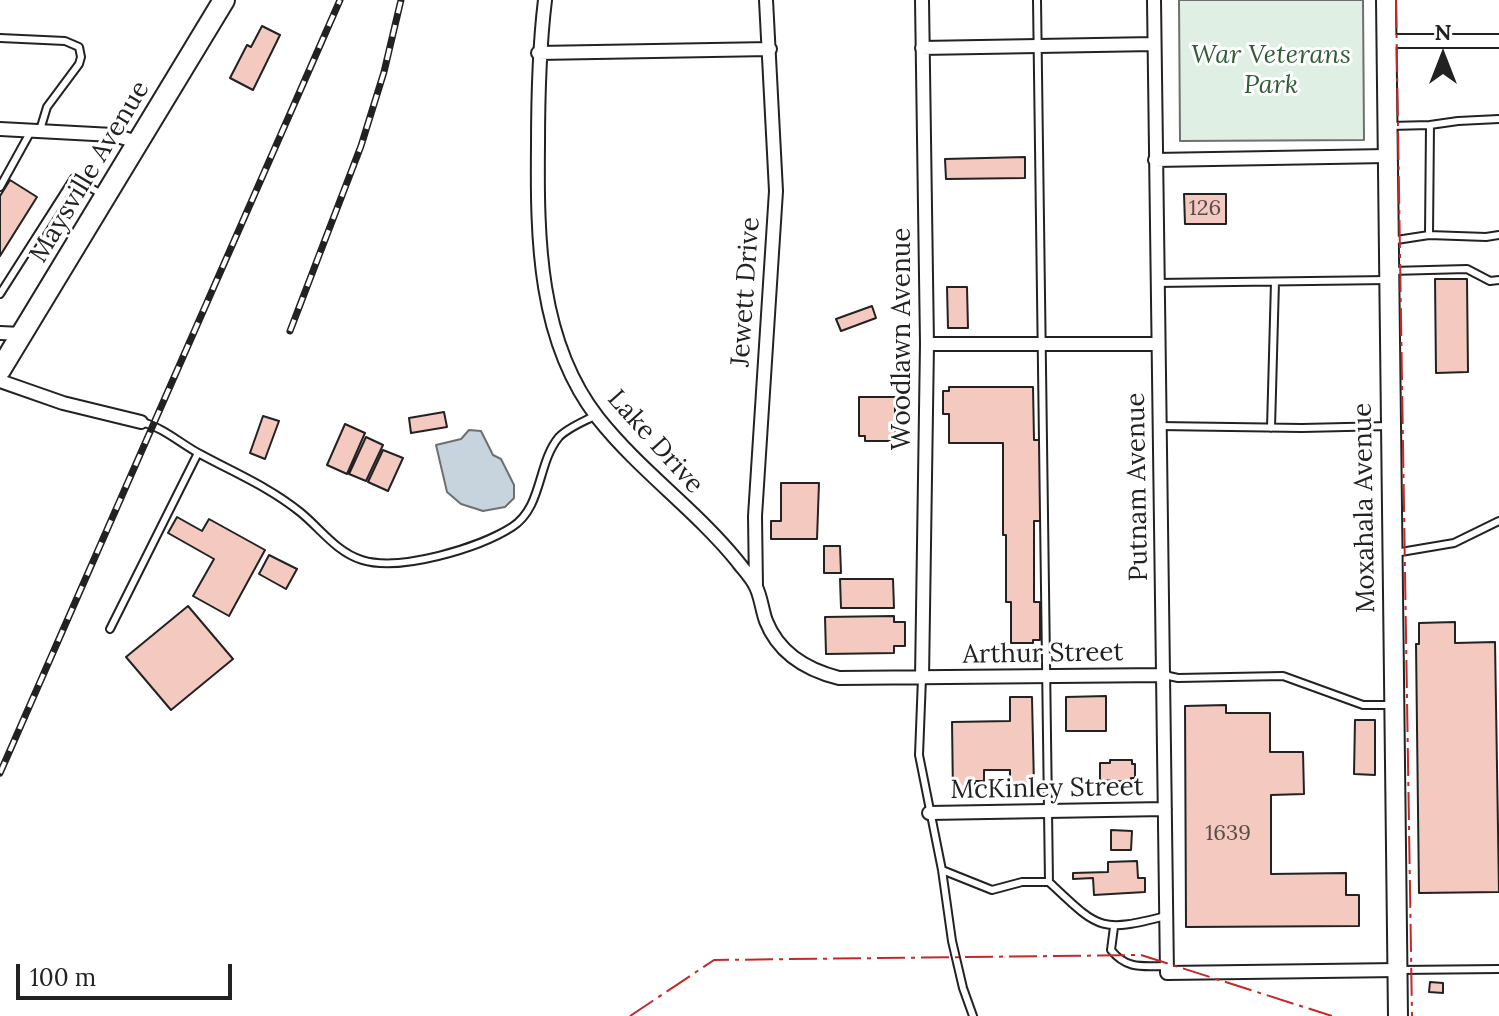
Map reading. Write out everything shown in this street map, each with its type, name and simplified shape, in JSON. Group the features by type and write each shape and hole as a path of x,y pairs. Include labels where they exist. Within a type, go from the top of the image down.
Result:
{"main road":[{"name":"Maysville Avenue","path":"0,370 224,0"}],"street":[{"name":"Lake Drive","path":"545,0 538,53 538,217 545,292 568,367 596,415 617,441 736,561 756,587 777,643 794,659 819,673 839,678 922,678"},
{"name":"Jewett Drive","path":"756,587 755,516 776,191 766,0"},
{"name":"Woodlawn Avenue","path":"922,0 927,344 922,678"},
{"name":"Putnam Avenue","path":"1154,0 1167,969"},
{"name":"Moxahala Avenue","path":"1386,0 1398,1016"},
{"path":"1386,41 1499,41"},
{"path":"922,48 1154,44"},
{"path":"538,53 770,49"},
{"path":"0,129 113,135 138,142"},
{"path":"1155,160 1387,156"},
{"path":"0,333 22,334"},
{"path":"927,344 1158,344"},
{"path":"0,381 63,403 141,422"},
{"name":"Arthur Street","path":"922,678 1047,674 1164,675"},
{"name":"McKinley Street","path":"929,813 1165,809"},
{"path":"1167,969 1398,970"}],"lane":[{"path":"1037,0 1049,882"},
{"path":"0,38 65,41 79,47 81,57 47,107 36,131 0,187"},
{"path":"1387,126 1499,119"},
{"path":"1429,235 1430,125"},
{"path":"0,294 74,178 106,197"},
{"path":"1388,241 1429,235 1499,235"},
{"path":"1157,283 1275,282 1467,269 1490,281 1499,280"},
{"path":"1271,428 1275,282"},
{"path":"141,422 154,425 198,453 265,487 302,513 334,544 361,560 394,565 491,539 516,524 532,506 560,436 596,415"},
{"path":"1159,426 1390,426"},
{"path":"110,629 198,453"},
{"path":"1392,554 1454,543 1499,521"},
{"path":"1164,675 1178,678 1283,676 1363,705 1395,704"},
{"path":"922,678 919,755 942,870 952,941 973,1016"},
{"path":"942,870 992,890 1022,882 1049,882 1094,922 1114,927 1166,916"},
{"path":"1114,927 1111,950 1120,962 1167,969"},
{"path":"1398,970 1499,969"}],"green space":[{"name":"War Veterans Park","path":"1179,0 1363,0 1364,140 1180,141"}],"shaded area":[{"path":"469,430 481,431 493,455 501,459 514,485 514,498 505,507 483,511 461,504 447,492 436,445 461,439"}],"building":[{"path":"262,26 280,35 253,90 230,78 247,45 251,47"},
{"path":"1025,157 1025,178 946,179 945,159"},
{"path":"10,180 37,197 0,256 0,196"},
{"path":"1184,194 1226,194 1226,224 1185,224"},
{"path":"1435,279 1467,279 1468,372 1436,373"},
{"path":"947,287 967,287 968,328 948,328"},
{"path":"872,306 876,318 841,331 836,319"},
{"path":"949,387 1033,387 1034,440 1041,440 1041,521 1034,521 1034,602 1040,602 1040,640 1033,640 1033,643 1011,643 1011,602 1006,602 1006,535 1003,535 1003,443 949,443 949,414 943,414 943,391 949,391"},
{"path":"859,397 895,397 893,441 865,441 865,436 859,436"},
{"path":"444,412 447,427 411,433 409,418"},
{"path":"263,416 279,421 265,459 250,453"},
{"path":"345,424 365,433 347,474 327,465"},
{"path":"366,437 383,445 366,481 349,474"},
{"path":"383,450 403,458 388,491 368,482"},
{"path":"781,483 819,483 817,539 771,539 771,521 781,521"},
{"path":"177,517 202,531 209,519 265,550 229,616 193,596 214,559 168,533"},
{"path":"824,546 840,546 841,573 824,573"},
{"path":"269,555 297,569 286,589 259,574"},
{"path":"840,579 893,579 894,608 841,608"},
{"path":"188,606 233,659 171,710 126,657"},
{"path":"894,616 894,622 905,622 905,646 894,646 894,653 826,654 825,617"},
{"path":"1455,622 1455,643 1495,642 1499,892 1419,893 1416,644 1419,644 1419,623"},
{"path":"1106,696 1106,731 1066,731 1066,697"},
{"path":"1010,697 1032,697 1034,786 1010,786 1010,770 984,770 984,781 975,781 975,795 953,795 952,722 1010,721"},
{"path":"1226,705 1226,713 1270,713 1270,752 1303,752 1304,794 1271,795 1271,874 1346,873 1346,895 1359,895 1359,926 1186,927 1185,706"},
{"path":"1355,720 1375,720 1375,775 1354,774"},
{"path":"1110,760 1132,760 1135,778 1131,778 1131,782 1100,780 1100,763 1110,763"},
{"path":"1111,830 1132,831 1131,850 1111,850"},
{"path":"1137,861 1138,878 1145,878 1145,892 1094,895 1093,878 1073,879 1073,873 1108,872 1108,862"},
{"path":"1430,982 1443,983 1443,993 1429,992"}],"railway":[{"path":"0,773 340,0"},
{"path":"290,331 361,146 384,72 401,0"}],"power":[{"path":"1396,0 1412,1016"},
{"path":"630,1016 714,960 1141,955 1332,1016"}]}
